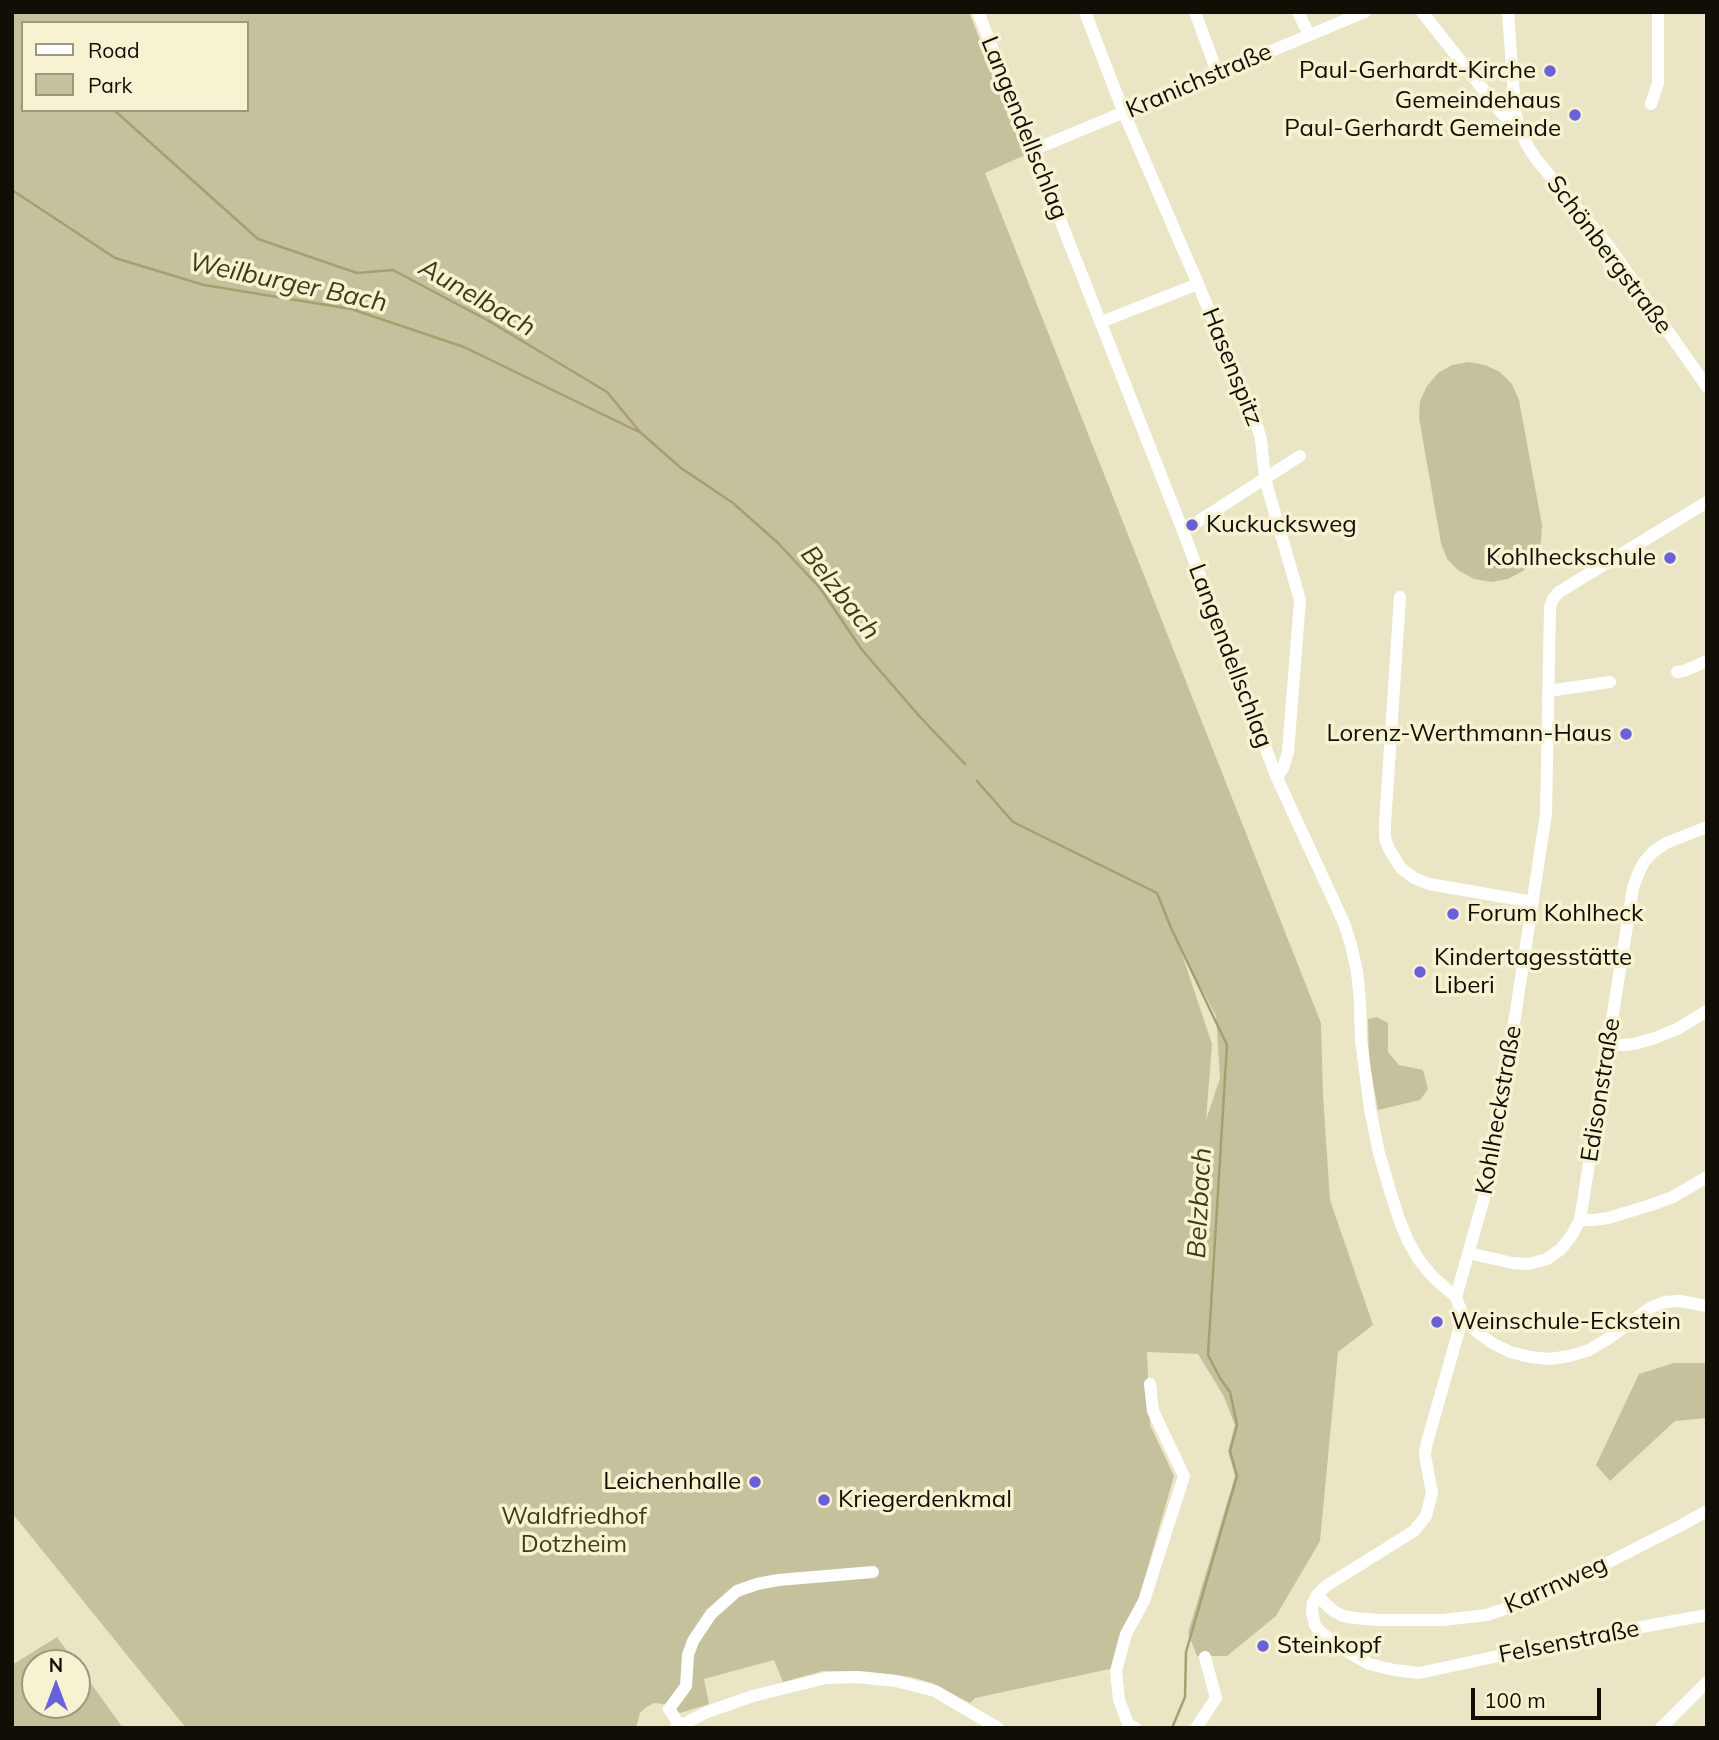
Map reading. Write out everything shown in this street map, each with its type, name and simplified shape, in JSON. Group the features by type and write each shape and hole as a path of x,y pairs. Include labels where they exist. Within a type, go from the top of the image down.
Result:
{"street":[{"name":"Langendellschlag","path":"978,12 1183,531 1277,778 1344,923 1357,972 1361,1040 1370,1109 1399,1219 1419,1261 1456,1297"},
{"name":"Hasenspitz","path":"1085,12 1124,113 1261,439 1265,479 1300,600 1288,752 1277,778"},
{"path":"1195,12 1217,72"},
{"path":"1298,12 1309,35"},
{"name":"Kranichstraße","path":"1033,150 1365,12"},
{"path":"1422,12 1504,117 1517,121 1508,12"},
{"path":"1651,104 1658,83 1658,12"},
{"name":"Schönbergstraße","path":"1517,121 1536,159 1606,244 1707,387"},
{"path":"1101,322 1198,284"},
{"path":"1183,531 1300,456"},
{"name":"Kohlheckstraße","path":"1456,1297 1494,1154 1545,814 1550,607 1559,593 1707,502"},
{"path":"1400,597 1385,824 1385,838 1389,849 1401,868 1414,878 1429,884 1533,902"},
{"path":"1676,672 1707,661"},
{"path":"1548,691 1610,682"},
{"name":"Edisonstraße","path":"1469,1253 1512,1263 1530,1264 1547,1259 1561,1249 1580,1220 1637,874 1653,852 1665,843 1707,827"},
{"path":"1609,1044 1634,1044 1655,1038 1677,1029 1707,1011"},
{"path":"1580,1220 1608,1218 1651,1205 1707,1177"},
{"path":"1456,1297 1463,1316 1476,1331 1501,1348 1530,1357 1550,1359 1589,1350 1652,1307 1680,1301 1707,1307"},
{"path":"1317,1595 1414,1531 1426,1516 1432,1493 1425,1455 1426,1446 1463,1316"},
{"path":"1135,1728 1128,1724 1119,1700 1116,1671 1126,1634 1144,1601 1184,1476 1153,1411 1150,1384"},
{"name":"Karrnweg","path":"1317,1595 1332,1610 1355,1618 1443,1620 1487,1615 1542,1596 1707,1511"},
{"path":"873,1572 778,1580 737,1591 711,1614 696,1634 689,1651 686,1686 669,1709 678,1727 707,1712 743,1700 826,1678 876,1679 918,1686 935,1691 998,1728"},
{"name":"Felsenstraße","path":"1317,1595 1313,1603 1313,1619 1326,1637 1369,1664 1419,1673 1587,1637 1707,1615"},
{"path":"1196,1728 1216,1698 1205,1657"},
{"path":"1661,1728 1707,1682"}],"green space":[{"name":"Waldfriedhof Dotzheim","path":"12,12 969,12 1025,155 985,173 1321,1023 1330,1200 1373,1325 1338,1352 1320,1541 1276,1616 1227,1656 1197,1656 1188,1633 1235,1476 1228,1451 1235,1425 1223,1395 1198,1354 1147,1352 1150,1425 1174,1476 1119,1667 975,1698 970,1703 932,1683 888,1674 823,1671 783,1682 774,1660 704,1679 709,1704 680,1713 664,1704 654,1703 640,1713 636,1728 186,1728 12,1513","holes":["1180,948 1216,1016 1220,1078 1206,1120 1212,1044"]},
{"path":"1469,362 1500,372 1512,384 1519,400 1542,525 1541,542 1535,558 1523,571 1508,579 1491,582 1474,579 1459,571 1447,559 1441,543 1419,418 1420,401 1427,386 1438,373 1452,365"},
{"path":"1377,1017 1388,1023 1388,1052 1399,1065 1423,1070 1428,1089 1420,1100 1378,1110 1369,1060 1368,1019"},
{"path":"1674,1363 1707,1363 1707,1418 1675,1421 1610,1481 1596,1465 1639,1374"},
{"path":"57,1637 66,1649 38,1649"},
{"path":"21,1659 21,1719 91,1719 91,1683 123,1728 12,1728 12,1665"}],"waterway":[{"name":"Aunelbach","path":"116,112 258,239 357,273 393,270 489,321 607,392 640,432 681,468 733,503 778,543 820,588 862,650 965,764"},
{"name":"Weilburger Bach","path":"12,190 115,258 204,285 351,309 464,347 639,432"},
{"name":"Belzbach","path":"977,781 1013,822 1157,893 1227,1045 1208,1355 1230,1392 1237,1425 1230,1451 1237,1476 1186,1652 1185,1697 1172,1728"}],"place":[{"name":"Paul-Gerhardt-Kirche","path":"1550,71"},
{"name":"Gemeindehaus Paul-Gerhardt Gemeinde","path":"1575,115"},
{"name":"Kuckucksweg","path":"1192,525"},
{"name":"Kohlheckschule","path":"1670,558"},
{"name":"Lorenz-Werthmann-Haus","path":"1626,734"},
{"name":"Forum Kohlheck","path":"1453,914"},
{"name":"Kindertagesstätte Liberi","path":"1420,972"},
{"name":"Weinschule-Eckstein","path":"1437,1322"},
{"name":"Leichenhalle","path":"755,1482"},
{"name":"Kriegerdenkmal","path":"824,1500"},
{"name":"Steinkopf","path":"1263,1646"}]}
